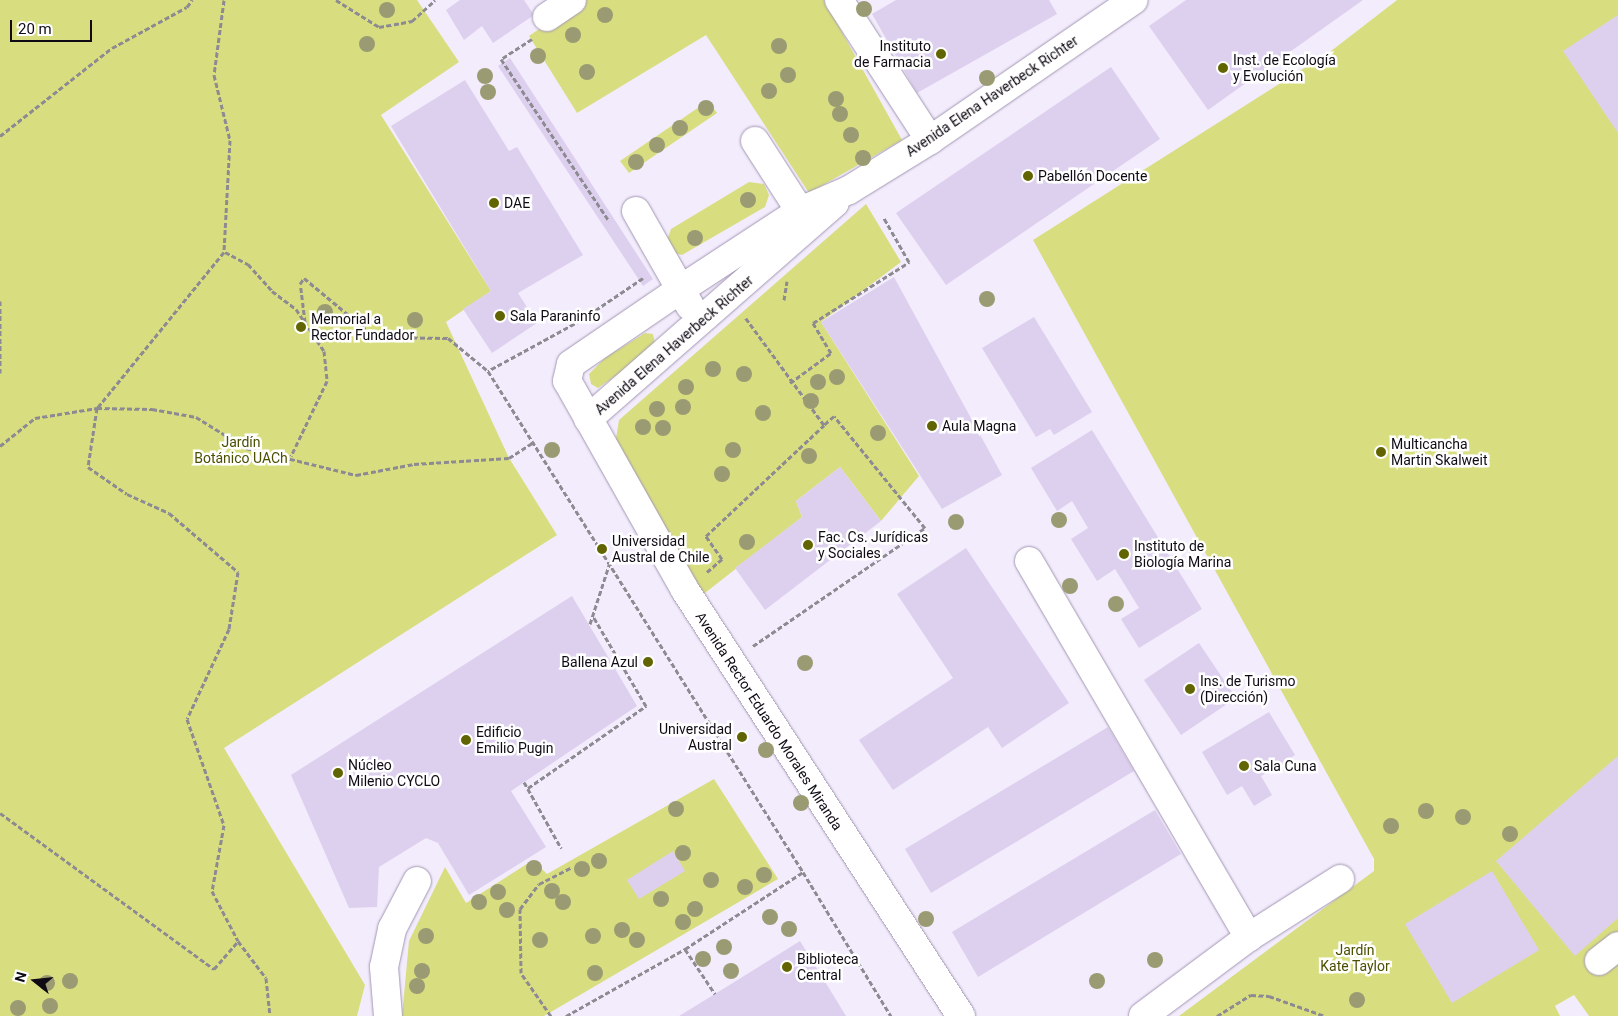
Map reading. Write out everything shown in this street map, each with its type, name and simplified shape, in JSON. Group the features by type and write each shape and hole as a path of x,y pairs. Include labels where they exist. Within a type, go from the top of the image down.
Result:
{"lane":[{"path":"547,17 572,0"},
{"path":"839,0 930,140"},
{"name":"Avenida Elena Haverbeck Richter","path":"849,190 588,419 566,381 571,364 800,211 849,190 930,140 1134,0"},
{"path":"754,141 800,211"},
{"path":"636,211 699,323"},
{"name":"Avenida Rector Eduardo Morales Miranda","path":"588,419 685,590 961,1016"},
{"path":"1029,561 1249,937"},
{"path":"1143,1016 1249,937 1340,879"},
{"path":"388,1016 384,967 392,929 417,881"}],"path":[{"path":"0,136 112,48 187,7 192,0"},
{"path":"224,0 214,75 230,140 224,252 97,408 88,467 127,494 168,513 238,572 229,629 187,719 224,825 212,891 238,941 266,978 270,1016"},
{"path":"336,0 379,27 412,21 435,0"},
{"path":"790,383 832,353 812,323 909,262 884,218"},
{"path":"224,252 248,264 305,322 324,350 327,381 291,456"},
{"path":"305,322 300,284 304,278 375,337 448,338 488,371"},
{"path":"730,296 790,383 824,426"},
{"path":"0,302 0,373"},
{"path":"0,446 35,418 97,408 152,408 196,418 246,448 291,456 356,475 414,464 509,458 534,442"},
{"path":"685,590 722,560 706,536 834,416 925,528 730,662"},
{"path":"590,624 610,562"},
{"path":"528,788 646,706 593,616"},
{"path":"524,782 561,848"},
{"path":"0,813 214,969 238,941"},
{"path":"551,1016 521,973 520,909 539,884 572,867"},
{"path":"566,1016 685,949 803,872 891,1016"},
{"path":"685,949 715,994"},
{"path":"1217,1016 1251,995 1269,996 1325,1016"}],"shaded area":[{"name":"Universidad Austral de Chile","path":"0,0 1397,0 1331,51 1374,871 1454,1016 0,1016"},
{"path":"1574,995 1589,1016 1539,1016"}],"green space":[{"name":"Jardín Botánico UACh","path":"0,0 417,0 459,62 381,115 491,291 446,322 509,458 557,535 224,748 365,985 357,1016 0,1016"},
{"path":"581,0 824,0 902,140 809,193 706,35 577,113 529,36"},
{"name":"Jardín Kate Taylor","path":"1397,0 1618,0 1618,1016 1589,1016 1574,995 1555,1006 1560,1016 1179,1016 1374,871 1374,859 1033,240 1331,51"},
{"path":"708,101 717,113 629,173 620,161"},
{"path":"749,182 764,184 769,195 765,207 682,255 674,253 667,240 671,229"},
{"path":"866,204 901,262 821,322 919,476 881,521 840,467 796,501 802,517 696,600 614,451 619,420"},
{"path":"645,333 653,334 656,348 598,388 591,384 589,374 605,358"},
{"path":"714,779 778,879 544,1016 402,1016 409,941 445,867 466,903 533,860 547,874"}],"building":[{"path":"460,0 524,0 534,15 493,43 482,26 464,40 446,10"},
{"name":"Instituto de Farmacia","path":"896,0 1049,0 1057,14 917,93 872,14"},
{"name":"Inst. de Ecología y Evolución","path":"1186,0 1363,0 1208,110 1149,26"},
{"path":"1618,15 1618,133 1563,51"},
{"path":"510,58 653,279 643,286 498,66"},
{"name":"Pabellón Docente","path":"1111,67 1160,139 946,285 896,213"},
{"name":"DAE","path":"465,80 509,151 517,147 583,255 518,293 537,323 492,353 463,309 491,291 391,126"},
{"name":"Aula Magna","path":"894,277 1002,475 942,509 821,322"},
{"path":"1034,317 1092,412 1054,435 1050,429 1036,437 982,348"},
{"name":"Instituto de Biología Marina","path":"1092,430 1202,609 1139,648 1121,619 1139,608 1115,569 1097,581 1071,539 1088,528 1072,501 1057,511 1031,468"},
{"name":"Fac. Cs. Jurídicas y Sociales","path":"840,467 881,521 765,610 735,568 802,517 796,501"},
{"path":"966,548 1069,703 1002,748 988,727 893,790 859,740 953,678 897,594"},
{"name":"Edificio Emilio Pugin","path":"572,596 637,706 511,791 546,847 469,895 438,843 426,838 379,867 377,907 349,908 291,775"},
{"name":"Ins. de Turismo (Dirección)","path":"1199,643 1236,698 1181,735 1144,680"},
{"name":"Sala Cuna","path":"1269,712 1295,755 1261,776 1272,795 1254,806 1242,786 1227,795 1202,752"},
{"path":"1108,727 1134,771 931,893 905,849"},
{"path":"1618,756 1618,918 1575,956 1496,861"},
{"path":"1155,810 1181,854 978,977 952,932"},
{"path":"673,851 685,871 639,899 627,880"},
{"path":"1492,871 1539,950 1452,1003 1405,924"},
{"name":"Biblioteca Central","path":"800,941 846,1016 679,1016 715,994"}],"place":[{"name":"Instituto de Farmacia","path":"941,54"},
{"name":"Inst. de Ecología y Evolución","path":"1223,68"},
{"name":"Pabellón Docente","path":"1028,176"},
{"name":"DAE","path":"494,203"},
{"name":"Sala Paraninfo","path":"500,316"},
{"name":"Memorial a Rector Fundador","path":"301,327"},
{"name":"Aula Magna","path":"932,426"},
{"name":"Multicancha Martin Skalweit","path":"1381,452"},
{"name":"Fac. Cs. Jurídicas y Sociales","path":"808,545"},
{"name":"Universidad Austral de Chile","path":"602,549"},
{"name":"Instituto de Biología Marina","path":"1124,554"},
{"name":"Ballena Azul","path":"648,662"},
{"name":"Ins. de Turismo (Dirección)","path":"1190,689"},
{"name":"Universidad Austral","path":"742,737"},
{"name":"Edificio Emilio Pugin","path":"466,740"},
{"name":"Sala Cuna","path":"1244,766"},
{"name":"Núcleo Milenio CYCLO","path":"338,773"},
{"name":"Biblioteca Central","path":"787,967"}]}
